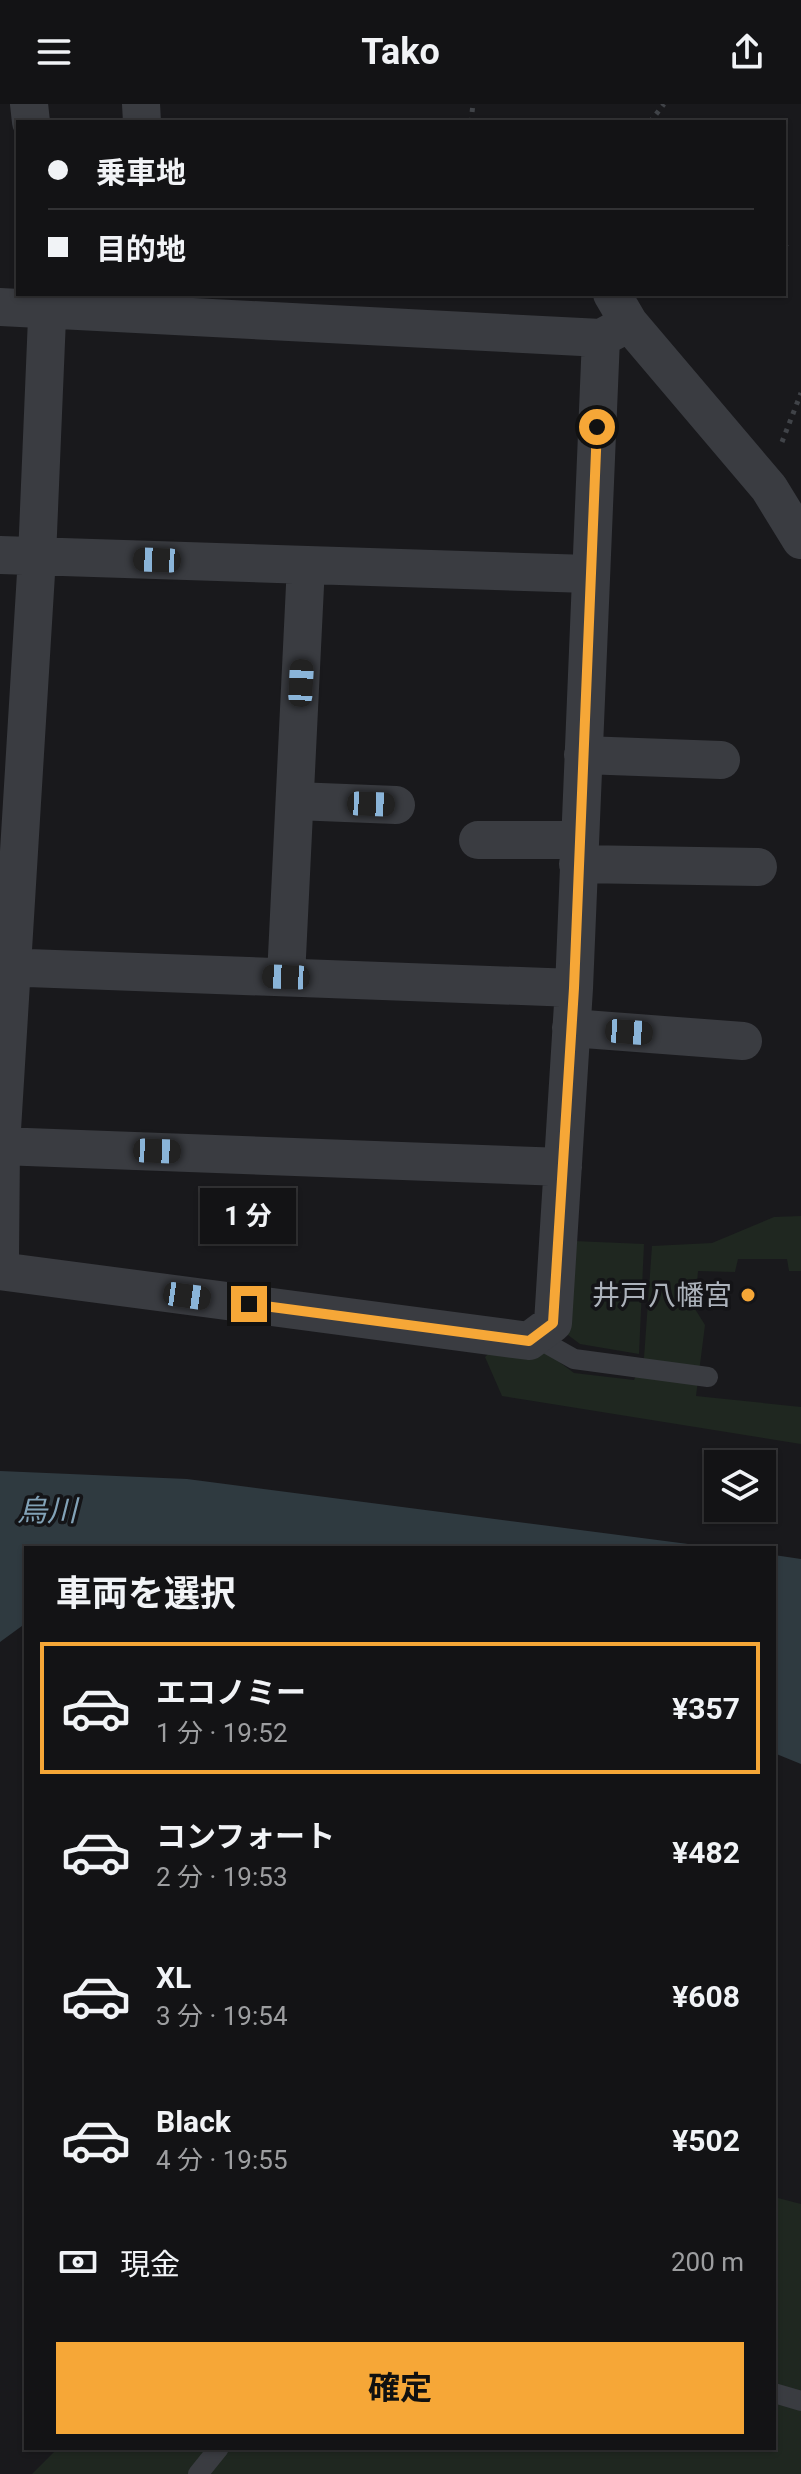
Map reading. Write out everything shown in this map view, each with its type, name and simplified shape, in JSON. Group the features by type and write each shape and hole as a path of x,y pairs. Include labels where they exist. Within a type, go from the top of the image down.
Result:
{"street":[{"path":"0,307 49,302 614,318 766,484 801,540"},
{"path":"0,1256 0,1146 18,556 49,302"},
{"path":"0,1271 529,1341 553,1323 574,988 589,574 614,318"},
{"path":"18,556 589,574"},
{"path":"286,977 306,565"},
{"path":"583,755 721,760"},
{"path":"295,801 396,805"},
{"path":"478,840 758,867"},
{"path":"7,968 574,988"},
{"path":"571,1028 743,1041"},
{"path":"0,1146 563,1167"}],"lane":[{"path":"535,1337 574,1359 708,1377"},
{"path":"776,2394 801,2401"},
{"path":"198,2474 217,2450"}],"path":[{"path":"652,120 664,104"},
{"path":"766,484 801,393"}],"shaded area":[{"path":"801,1216 801,1271 789,1271 787,1259 738,1259 735,1272 698,1271 695,1309 705,1325 696,1396 801,1407 801,1444 502,1396 485,1357 494,1348 539,1347 574,1373 634,1380 644,1358 652,1246 712,1243 774,1217"},
{"path":"574,1241 644,1244 639,1354 580,1344 564,1332"},
{"path":"776,2198 801,2204 801,2474 32,2474 56,2450 776,2450"}],"water":[{"name":"烏川","path":"0,1471 187,1479 704,1546 24,1546 24,1624 0,1642"},
{"path":"776,1555 801,1559 801,1764 776,1754"}],"place":[{"name":"井戸八幡宮","path":"748,1295"}],"route":[{"path":"249,1304 529,1341 553,1323 574,988 597,427"}]}
